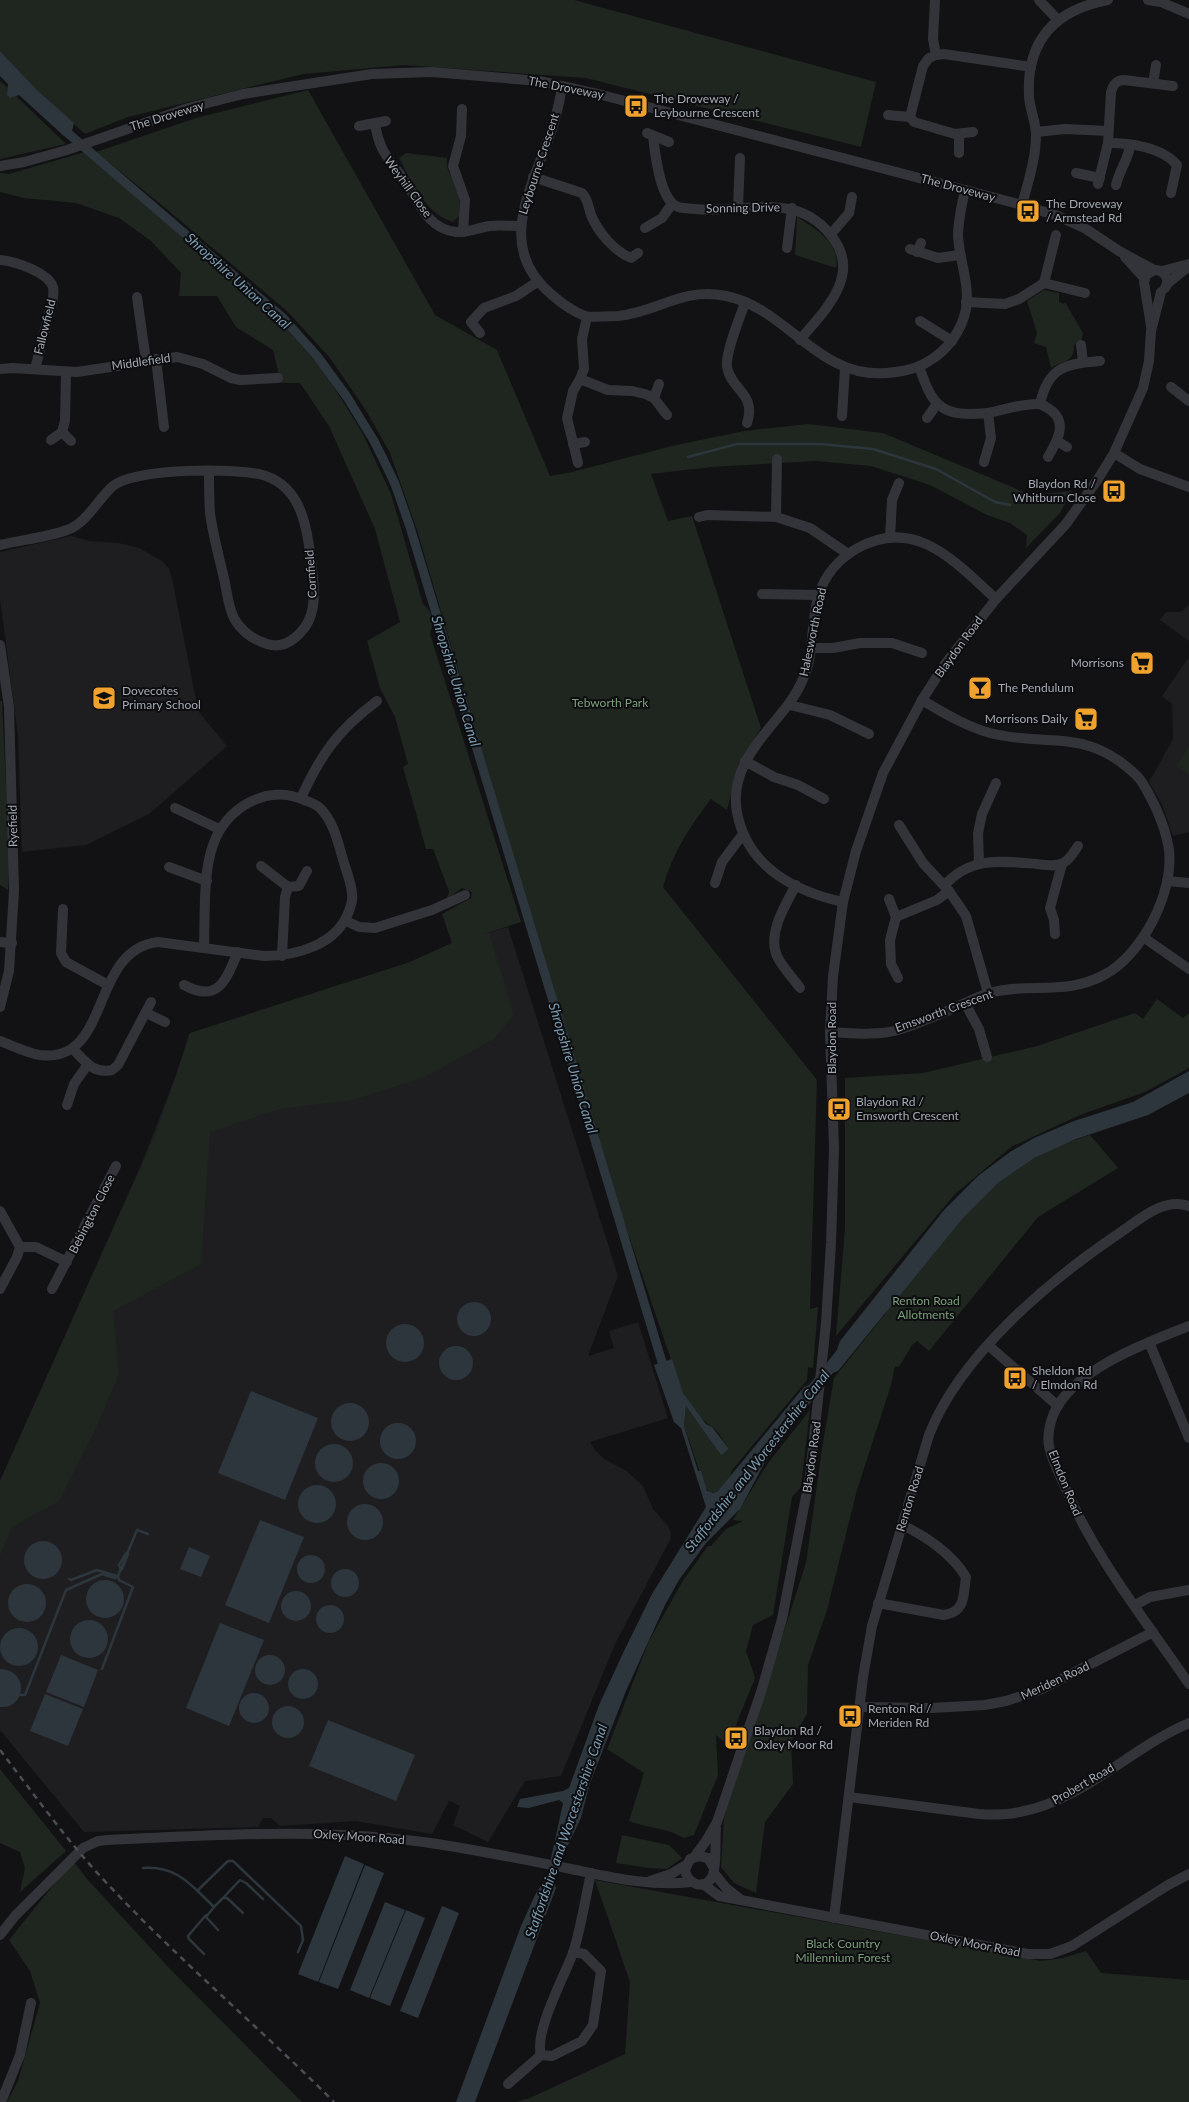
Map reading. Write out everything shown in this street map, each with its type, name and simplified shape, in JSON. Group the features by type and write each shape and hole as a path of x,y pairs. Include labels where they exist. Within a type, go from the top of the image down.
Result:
{"street":[{"path":"936,0 933,39 936,55"},
{"path":"1039,0 1057,20"},
{"path":"1022,205 1035,154 1036,132 1029,98 1031,67 1041,40 1057,20 1072,11 1095,2 1108,0"},
{"path":"1148,0 1161,2 1189,14"},
{"path":"910,117 923,66 929,58 936,55 944,54 1031,67"},
{"path":"1153,83 1156,65"},
{"name":"The Droveway","path":"0,166 24,162 67,150 188,108 243,94 372,74 432,72 539,81 616,98 1022,205 1058,216 1086,229 1120,251 1158,270"},
{"path":"1076,173 1099,181 1108,143 1111,92 1114,84 1119,80 1173,86"},
{"name":"Leybourne Crescent","path":"562,87 552,130 524,202 520,226 525,256 537,282 557,299 586,317"},
{"path":"462,109 462,136 453,166 465,200 463,232"},
{"path":"888,115 910,117 914,122 959,134 972,132"},
{"path":"359,126 386,121"},
{"name":"Weyhill Close","path":"375,123 379,144 384,154 404,181 424,214 438,226 447,230 463,232 492,226 520,226"},
{"path":"1036,132 1065,129 1108,131"},
{"path":"645,228 662,218 672,204 668,199 657,168 650,134 670,142"},
{"path":"959,134 959,153"},
{"path":"1108,143 1154,150 1173,160 1177,165 1171,193"},
{"path":"1116,185 1119,171 1129,155 1130,146"},
{"path":"738,208 740,158"},
{"path":"534,177 578,190 587,198 586,213 600,233 624,255 631,258 638,253"},
{"path":"578,463 567,418 573,391 580,379 585,361 582,339 586,317 631,314 683,295 726,296 745,302 771,317 800,340 845,369 875,374 896,372 919,366 936,356 952,342 964,316 966,281 960,255 959,224 965,190"},
{"path":"831,234 849,213 852,197"},
{"name":"Sonning Drive","path":"672,204 684,208 712,210 779,206 792,208 817,221 831,234 843,260 839,287 833,301 800,340"},
{"name":"Sonning Drive","path":"787,248 792,208"},
{"path":"966,302 1005,304 1018,299 1044,283 1056,235"},
{"path":"916,248 938,258 960,255"},
{"name":"The Droveway","path":"1120,251 1146,283"},
{"name":"Fallowfield","path":"0,260 12,261 38,272 50,281 53,288 53,299 35,369"},
{"path":"1189,265 1164,288 1154,292 1146,283 1148,273 1189,265"},
{"path":"1158,270 1167,277 1164,288"},
{"path":"480,333 471,322 484,308 516,296 537,282"},
{"path":"1044,283 1085,293"},
{"name":"Blaydon Road","path":"695,1856 717,1822 762,1689 782,1619 801,1530 817,1425 832,1243 834,1148 830,1032 833,976 843,902 864,825 876,791 898,743 922,700 961,642 996,599 1066,524 1114,453 1143,388 1149,361 1151,332 1146,283"},
{"name":"Blaydon Road","path":"1151,332 1164,288"},
{"path":"137,298 164,427"},
{"path":"745,302 733,336 726,364 731,376 746,399 751,412 748,423"},
{"path":"920,321 952,342"},
{"path":"1081,345 1083,362"},
{"name":"Middlefield","path":"0,369 35,369 66,372 177,357 191,360 231,378 240,380 278,378"},
{"path":"1040,404 1045,385 1053,374 1065,366 1100,361"},
{"path":"919,366 926,386 937,404 949,412 964,415 988,413 1040,404 1051,410 1058,418 1060,429 1057,441 1048,457"},
{"path":"842,416 845,369"},
{"path":"51,440 62,432 65,421 66,372"},
{"path":"580,379 608,390 632,391 654,398 667,414"},
{"path":"654,398 659,384"},
{"path":"1171,387 1189,401"},
{"path":"927,418 937,404"},
{"path":"984,462 991,438 988,413"},
{"path":"62,432 71,441"},
{"path":"1057,441 1067,447"},
{"path":"573,444 585,442"},
{"path":"1114,453 1140,469 1189,487"},
{"path":"776,517 777,459"},
{"name":"Cornfield","path":"0,544 68,530 84,518 114,486 123,480 166,472 209,471 237,471 266,476 289,491 304,518 308,530 314,586 312,616 306,626 293,640 272,646 262,643 248,635 233,617 210,513 209,471"},
{"path":"890,538 892,500 899,483"},
{"path":"700,518 707,515 776,517 810,528 848,554"},
{"name":"Halesworth Road","path":"843,902 816,894 796,885 770,870 759,860 743,834 736,810 735,797 740,773 745,761 790,705 803,680 811,648 818,595 825,579 848,554 867,543 890,538 917,540 941,551 996,599"},
{"path":"762,594 818,595"},
{"path":"811,648 833,648 860,643 887,643 922,653"},
{"name":"Ryefield","path":"0,646 10,707 14,835 12,943 9,971 0,1007"},
{"name":"Emsworth Crescent","path":"830,1032 867,1033 896,1030 988,993 1016,989 1060,988 1087,982 1104,975 1126,958 1143,937 1159,908 1167,881 1169,850 1159,815 1139,778 1121,763 1088,744 1070,740 991,733 954,719 922,700"},
{"path":"301,798 326,752 344,728 377,701"},
{"path":"790,705 830,715 869,734"},
{"path":"745,761 774,777 798,785 824,799"},
{"path":"980,863 978,833 982,814 996,783"},
{"path":"0,1041 40,1055 63,1053 73,1049 87,1033 108,985 124,958 140,946 158,942 282,956 303,951 322,942 338,931 346,920 353,894 334,829 319,806 301,798 282,794 266,796 237,809 219,829 212,847 207,881 204,947"},
{"path":"175,808 219,829"},
{"path":"899,825 923,863 947,888 966,916 988,993"},
{"path":"715,883 722,862 743,834"},
{"path":"896,917 937,900 947,888 953,876 980,863 997,861 1052,866 1062,864 1068,860 1078,846"},
{"path":"1055,934 1058,919 1050,908 1062,864"},
{"path":"261,866 288,887 299,886 307,871"},
{"path":"169,867 207,881"},
{"path":"1167,881 1189,883"},
{"path":"796,885 782,910 775,946 777,956 800,988"},
{"path":"282,956 285,897 288,887"},
{"path":"346,920 359,927 375,928 432,910 464,895"},
{"path":"889,899 896,917 890,940 891,964 898,978"},
{"path":"63,909 61,953 66,962 108,985"},
{"path":"1143,937 1189,969"},
{"path":"0,942 12,943"},
{"path":"190,985 205,991 220,988 238,952"},
{"path":"73,1049 98,1071 112,1070 118,1065 151,1002"},
{"path":"965,1003 979,1029 987,1057"},
{"path":"146,1013 165,1022"},
{"path":"67,1105 74,1084 88,1064"},
{"name":"Bebington Close","path":"52,1289 116,1166"},
{"name":"Renton Road","path":"834,1918 867,1653 878,1603 929,1435 938,1415 956,1386 989,1346 1037,1296 1106,1242 1148,1213 1174,1203 1189,1206"},
{"path":"0,1211 20,1247 0,1290"},
{"name":"Bebington Close","path":"20,1247 36,1247 67,1262"},
{"name":"Elmdon Road","path":"1189,1326 1149,1342 1103,1365 1076,1386 1058,1406 1050,1424 1049,1436 1049,1446 1054,1462 1074,1510 1134,1605 1189,1684"},
{"path":"1149,1342 1189,1438"},
{"path":"989,1346 1058,1406"},
{"path":"878,1603 944,1615 952,1614 962,1604 966,1577 960,1566 926,1538 902,1525"},
{"path":"1134,1605 1150,1597 1189,1590"},
{"name":"Meriden Road","path":"860,1707 931,1708 985,1705 1006,1701 1040,1690 1153,1632"},
{"name":"Probert Road","path":"849,1797 978,1814 1000,1815 1021,1812 1061,1798 1157,1739 1189,1723"},
{"name":"Blaydon Road","path":"714,1870 717,1822"},
{"name":"Oxley Moor Road","path":"0,1935 15,1916 73,1858 88,1845 98,1841 109,1840 326,1834 378,1836 487,1852 591,1874 670,1885 691,1882"},
{"path":"695,1856 708,1858 714,1870 710,1880 703,1884 691,1882 686,1875 686,1865 695,1856"},
{"name":"Oxley Moor Road","path":"646,1882 672,1874 686,1865"},
{"name":"Oxley Moor Road","path":"714,1870 726,1888 743,1901"},
{"path":"541,2055 539,2048 545,2022 573,1952 591,1874"},
{"name":"Oxley Moor Road","path":"703,1884 719,1896 743,1901 1028,1954 1050,1954 1072,1946 1168,1885 1189,1874"},
{"path":"541,2055 552,2056 582,2040 593,2025 601,1971 584,1954 573,1952"},
{"path":"1,2102 20,2055 31,2003"},
{"path":"508,2084 517,2071 532,2065 541,2055"}],"shaded area":[{"name":"Dovecotes Primary School","path":"71,536 89,541 119,543 139,548 162,561 169,569 198,711 227,746 149,814 86,845 22,852 18,736 0,598 0,552"},
{"path":"1189,605 1189,641 1160,620 1166,612 1181,612"},
{"path":"1189,657 1189,832 1173,836 1162,804 1149,782 1173,739 1172,704 1162,696"},
{"path":"508,927 618,1276 588,1356 614,1348 609,1331 638,1322 668,1418 590,1442 603,1458 628,1472 643,1486 653,1509 668,1526 671,1533 670,1540 615,1644 561,1776 525,1781 488,1842 453,1825 460,1806 449,1801 432,1834 355,1821 280,1826 271,1818 263,1818 258,1827 84,1832 0,1730 0,1481 141,1165 179,1068 189,1034 410,962 453,943"}],"green space":[{"path":"0,0 574,0 876,82 861,147 586,78 404,65 303,74 128,117 85,134 36,89 0,51"},
{"path":"0,81 8,88 7,95 10,98 16,96 66,144 0,159"},
{"name":"Tebworth Park","path":"308,90 435,315 497,350 550,476 672,446 744,431 808,424 883,433 1031,495 1072,491 1060,513 1026,548 1027,535 1010,523 987,515 930,485 871,466 815,461 711,467 651,474 668,521 692,516 761,728 739,764 727,810 711,799 682,841 671,863 663,887 817,1080 810,1309 818,1307 813,1368 808,1367 807,1380 732,1470 729,1478 718,1491 710,1493 705,1487 684,1426 686,1406 721,1454 729,1449 716,1431 693,1409 680,1386 602,1157 417,530 390,453 367,412 330,358 288,312 96,152 196,118"},
{"path":"85,152 285,327 323,370 362,432 391,494 423,604 431,614 432,625 430,634 521,922 484,934 489,933 514,1015 494,1039 425,1077 353,1100 279,1109 210,1132 201,1264 113,1311 119,1374 96,1428 59,1501 12,1527 0,1555 0,1481 157,1131 190,1033 410,962 452,943 442,914 471,898 472,892 462,888 447,899 449,891 433,849 426,849 403,767 408,764 395,717 380,688 367,641 400,622 375,529 329,426 300,383 281,383 273,350 236,327 217,296 179,296 181,273 151,241 119,218 76,203 24,198 0,192 0,173 9,174"},
{"path":"406,153 447,158 447,168 459,192 459,216 453,222 435,212 420,196 399,158"},
{"path":"797,217 819,232 831,244 835,251 836,268 795,255"},
{"path":"1044,290 1059,293 1059,302 1064,304 1065,302 1083,333 1081,343 1074,345 1071,358 1051,368 1046,347 1034,343 1037,333 1027,301"},
{"path":"0,701 2,701 9,850 8,890 0,885"},
{"path":"1189,747 1189,775 1176,766"},
{"path":"1157,999 1183,1018 1189,1013 1189,1068 1145,1092 1080,1115 1011,1147 955,1194 836,1336 845,1229 845,1078 923,1073 1037,1046 1135,1013 1143,1019"},
{"name":"Renton Road Allotments","path":"1090,1135 1118,1168 1038,1217 929,1351 917,1341 912,1345 899,1367 895,1366 891,1385 857,1490 827,1610 808,1665 807,1714 791,1741 793,1784 765,1822 756,1893 734,1883 721,1867 724,1817 806,1563 834,1378 941,1242 993,1187 1033,1158 1061,1145"},
{"path":"810,1410 801,1487 792,1497 773,1615 753,1625 746,1651 755,1678 736,1725 723,1741 716,1735 718,1775 694,1835 684,1838 671,1832 629,1821 644,1773 607,1749 649,1641 682,1582 708,1546 711,1546 726,1529 743,1521 733,1520 768,1463"},
{"path":"0,1769 66,1851 20,1892 25,1868 20,1852 0,1843"},
{"path":"622,1835 669,1845 682,1858 667,1869 616,1863"},
{"path":"74,1862 87,1879 171,1970 302,2102 7,2102 18,2081 40,2003 30,1971 9,1940"},
{"name":"Black Country Millennium Forest","path":"595,1880 1041,1961 1063,1958 1086,1951 1101,1973 1189,1980 1189,2102 516,2102 530,2098 625,2054 630,1982"}],"water":[{"path":"0,51 36,89 74,123 71,135 64,136 19,95 10,98 7,95 8,84 0,76"},
{"name":"Staffordshire and Worcestershire Canal","path":"1189,1071 1189,1093 1148,1115 1076,1139 1034,1158 998,1183 963,1218 838,1371 833,1373 765,1462 740,1509 706,1543 679,1580 665,1605 626,1691 590,1783 581,1818 568,1845 561,1854 554,1878 556,1888 475,2102 456,2102 521,1926 536,1893 547,1877 563,1803 559,1800 529,1808 517,1807 520,1799 563,1791 569,1788 599,1705 624,1651 652,1594 706,1507 681,1428 674,1422 654,1365 672,1359 683,1393 706,1424 712,1427 729,1449 721,1455 686,1406 684,1426 698,1471 701,1471 707,1491 713,1493 718,1491 804,1387 809,1385 837,1350 840,1341 944,1210 978,1176 1010,1152 1034,1138 1074,1121 1133,1102"},
{"path":"474,1302 486,1307 491,1319 486,1331 474,1336 462,1331 457,1319 462,1307"},
{"path":"405,1324 418,1330 424,1343 418,1356 405,1362 392,1356 386,1343 392,1330"},
{"path":"456,1346 463,1347 468,1351 472,1356 472,1370 468,1375 463,1379 456,1380 449,1379 444,1375 440,1370 439,1363 440,1356 444,1351 449,1347"},
{"path":"251,1391 318,1418 285,1500 218,1473"},
{"path":"350,1403 363,1409 369,1422 363,1435 350,1441 337,1435 331,1422 337,1409"},
{"path":"398,1423 405,1424 411,1428 415,1434 415,1448 411,1454 405,1458 398,1459 391,1458 385,1454 381,1448 380,1441 381,1434 385,1428 391,1424"},
{"path":"334,1444 347,1450 353,1463 347,1476 334,1482 321,1476 315,1463 321,1450"},
{"path":"381,1463 388,1464 394,1468 398,1474 398,1488 394,1494 388,1498 381,1499 374,1498 368,1494 364,1488 363,1481 364,1474 368,1468 374,1464"},
{"path":"317,1485 330,1491 336,1504 330,1517 317,1523 304,1517 298,1504 304,1491"},
{"path":"365,1504 372,1505 378,1509 382,1515 382,1529 378,1535 372,1539 365,1540 358,1539 352,1535 348,1529 347,1522 348,1515 352,1509 358,1505"},
{"path":"260,1520 304,1537 269,1623 225,1605"},
{"path":"43,1541 57,1546 62,1560 57,1574 43,1579 29,1574 24,1560 29,1546"},
{"path":"189,1547 210,1556 201,1577 180,1569"},
{"path":"311,1555 321,1559 325,1569 321,1579 311,1583 301,1579 297,1569 301,1559"},
{"path":"345,1569 355,1573 359,1583 355,1593 345,1597 335,1593 331,1583 335,1573"},
{"path":"105,1580 119,1585 124,1599 119,1613 105,1618 91,1613 86,1599 91,1585"},
{"path":"27,1584 40,1590 46,1603 40,1616 27,1622 14,1616 8,1603 14,1590"},
{"path":"296,1591 306,1596 311,1606 306,1616 296,1621 286,1616 281,1606 286,1596"},
{"path":"330,1605 340,1609 344,1619 340,1629 330,1633 320,1629 316,1619 320,1609"},
{"path":"89,1620 103,1625 108,1639 103,1653 89,1658 75,1653 70,1639 75,1625"},
{"path":"220,1623 264,1640 229,1726 186,1708"},
{"path":"19,1628 32,1634 38,1647 32,1660 19,1666 6,1660 0,1647 6,1634"},
{"path":"61,1655 98,1670 84,1707 46,1692"},
{"path":"270,1655 281,1659 285,1670 281,1681 270,1685 259,1681 255,1670 259,1659"},
{"path":"0,1669 16,1675 20,1682 20,1696 9,1706 0,1707"},
{"path":"303,1669 314,1673 318,1684 314,1695 303,1699 292,1695 288,1684 292,1673"},
{"path":"254,1693 265,1697 269,1708 265,1719 254,1723 243,1719 239,1708 243,1697"},
{"path":"45,1694 83,1709 68,1746 30,1731"},
{"path":"288,1706 294,1707 299,1711 303,1716 303,1728 299,1733 294,1737 288,1738 282,1737 277,1733 273,1728 272,1722 273,1716 277,1711 282,1707"},
{"path":"328,1720 415,1755 396,1801 309,1766"},
{"path":"345,1856 364,1864 318,1982 298,1974"},
{"path":"365,1865 384,1873 338,1989 319,1982"},
{"path":"385,1902 405,1910 369,1998 350,1990"},
{"path":"442,1906 459,1913 418,2018 400,2011"},
{"path":"406,1910 425,1918 390,2006 370,1998"}],"waterway":[{"name":"Shropshire Union Canal","path":"63,129 283,318 317,356 347,397 385,463 395,484 410,527 665,1372"},
{"path":"688,457 737,444 820,444 873,449 936,469 995,502 1010,505"},
{"path":"102,1669 133,1587 119,1580 118,1576 137,1530 148,1534"},
{"path":"121,1570 119,1565 126,1553"},
{"path":"122,1569 128,1554"},
{"path":"69,1579 71,1580 97,1570 117,1576"},
{"path":"20,1695 25,1695 66,1590 102,1574 115,1578 118,1576"},
{"path":"197,1891 228,1861 233,1861 301,1926 303,1940 298,1952"},
{"path":"143,1868 155,1868 175,1873 214,1907 223,1898 227,1898 243,1913"},
{"path":"223,1898 240,1880 246,1883 263,1899"},
{"path":"214,1907 206,1917 218,1930"},
{"path":"204,1954 188,1936 206,1915"}],"railway":[{"path":"0,1750 62,1831 102,1878 158,1936 334,2102"}],"place":[{"name":"The Droveway / Leybourne Crescent","path":"636,106"},
{"name":"The Droveway / Armstead Rd","path":"1028,211"},
{"name":"Blaydon Rd / Whitburn Close","path":"1114,491"},
{"name":"Morrisons","path":"1142,663"},
{"name":"The Pendulum","path":"980,688"},
{"name":"Dovecotes Primary School","path":"104,698"},
{"name":"Morrisons Daily","path":"1086,719"},
{"name":"Blaydon Rd / Emsworth Crescent","path":"839,1109"},
{"name":"Sheldon Rd / Elmdon Rd","path":"1015,1378"},
{"name":"Renton Rd / Meriden Rd","path":"850,1716"},
{"name":"Blaydon Rd / Oxley Moor Rd","path":"736,1738"}]}
